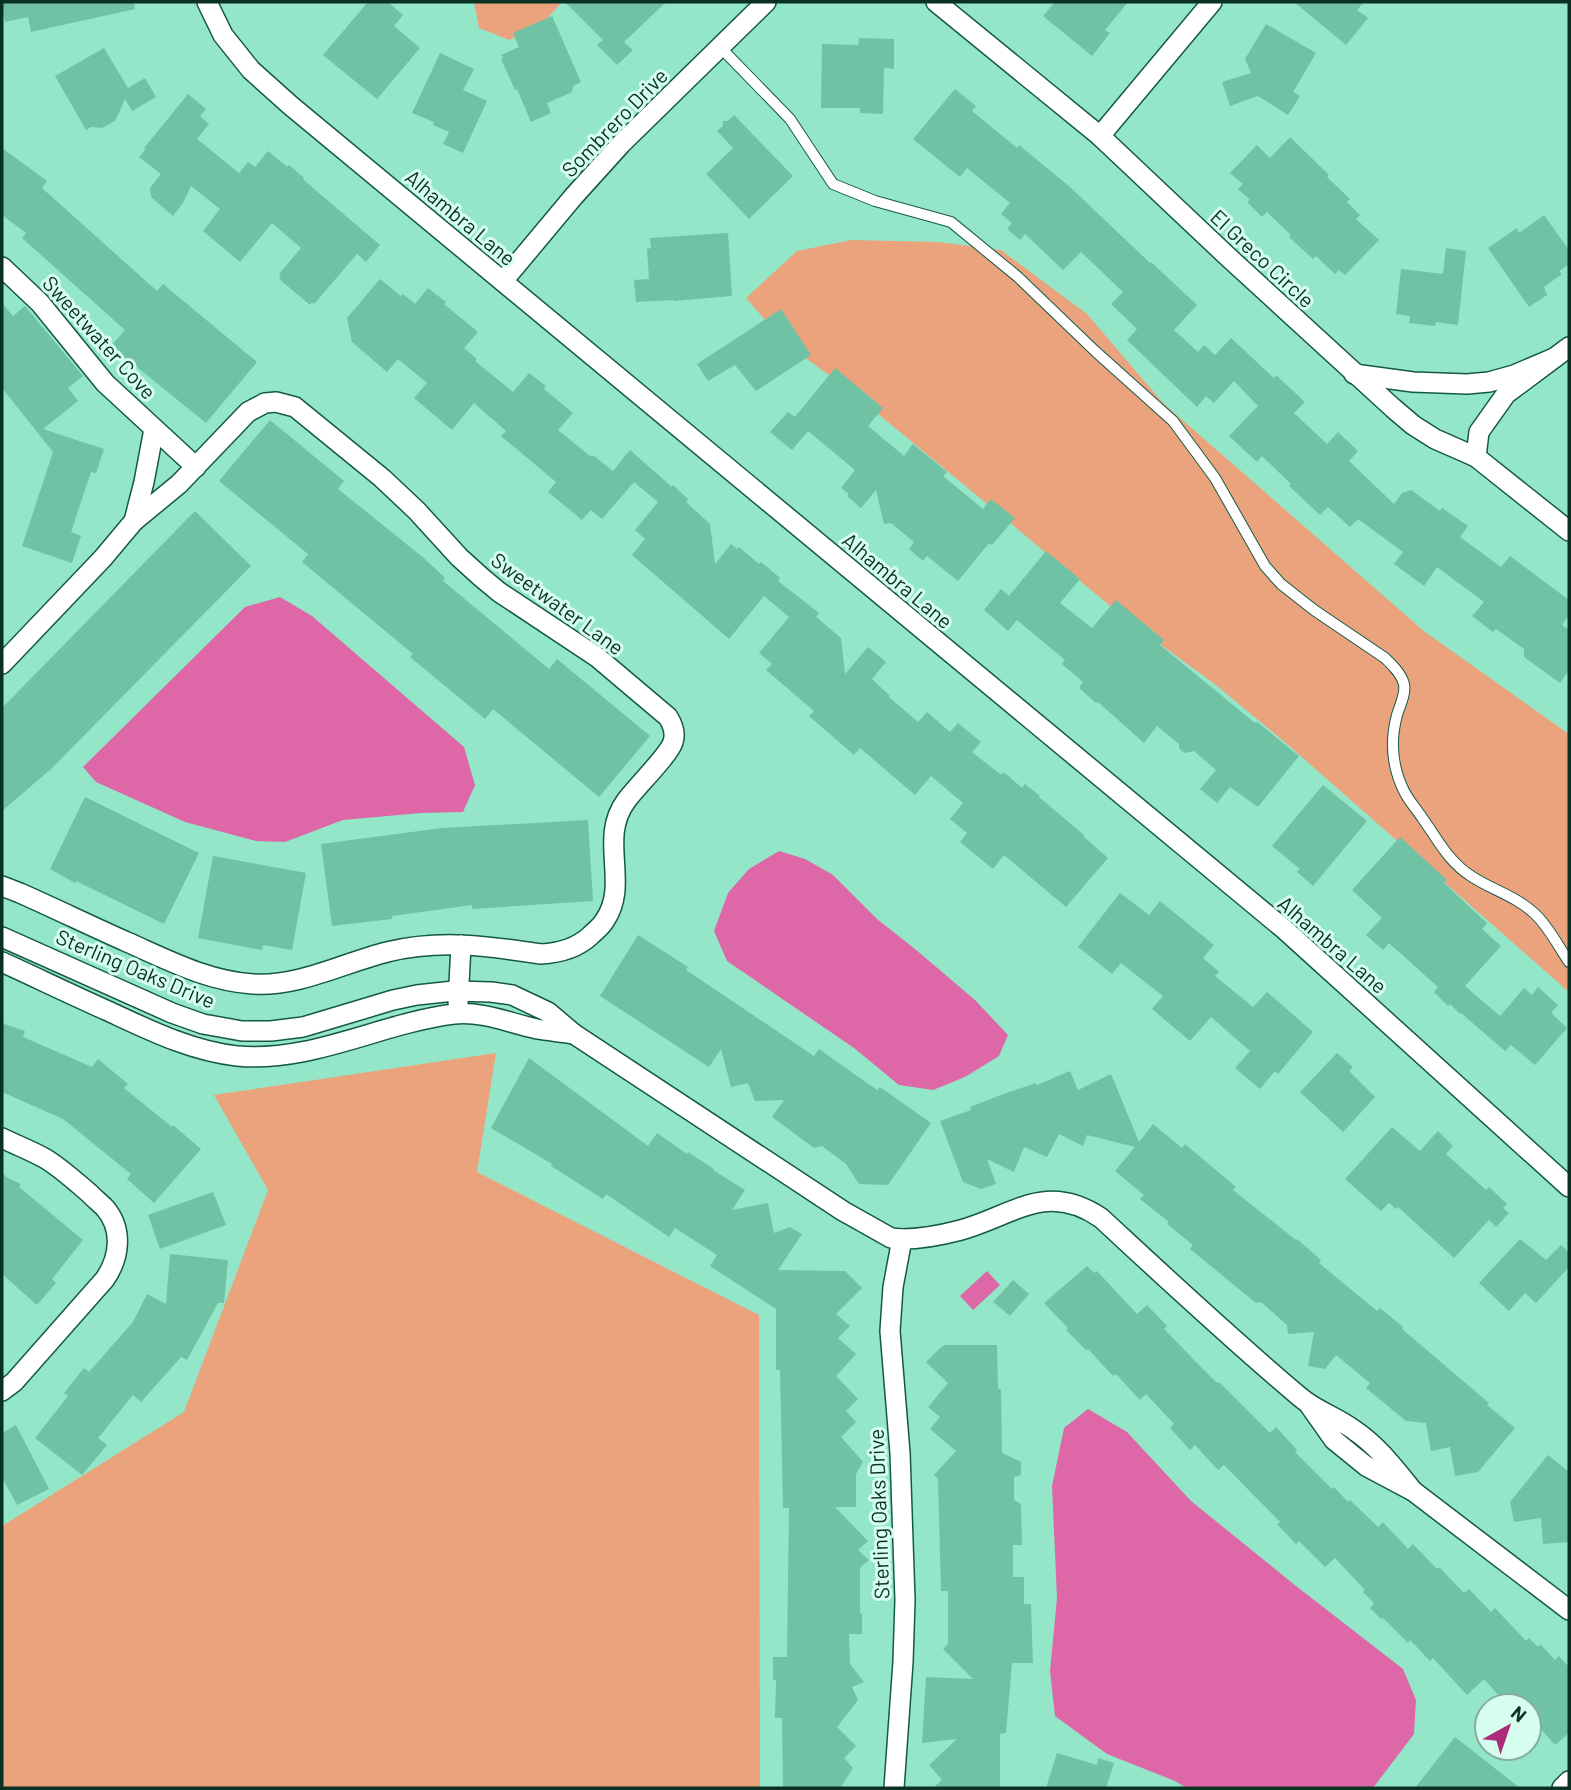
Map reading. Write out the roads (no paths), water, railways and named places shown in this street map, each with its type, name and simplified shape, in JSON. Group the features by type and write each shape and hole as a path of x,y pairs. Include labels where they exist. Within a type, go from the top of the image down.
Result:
{"street":[{"name":"Alhambra Lane","path":"207,2 223,35 251,70 290,105 1284,929 1569,1187"},
{"name":"Sombrero Drive","path":"503,281 621,144 766,2"},
{"name":"El Greco Circle","path":"936,2 1100,136 1354,374 1413,425 1435,439 1476,457 1569,531"},
{"path":"1100,136 1212,2"},
{"name":"Sweetwater Cove","path":"2,267 40,303 105,383 196,467"},
{"path":"1354,374 1413,382 1489,382 1514,375 1561,353"},
{"path":"1476,457 1479,432 1506,394 1561,353"},
{"name":"Sweetwater Lane","path":"2,664 103,558 134,521 179,484 248,412 276,402 295,407 382,478 481,578 597,657 668,717 674,731 672,746 625,802 616,818 612,837 614,899 606,920 588,938 572,948 552,953 541,954 476,944 432,945 388,952 284,982 255,984 219,979 185,968 2,886"},
{"name":"Sweetwater Lane","path":"134,521 154,429"},
{"name":"Sterling Oaks Drive","path":"2,937 172,1013 203,1024 242,1031 271,1031 315,1024 417,995 458,991 512,995 548,1012 574,1034 844,1212 891,1238 918,1239 962,1230 1041,1202 1079,1205 1101,1218 1207,1317 1310,1405 1334,1440 1366,1466 1413,1492 1569,1610"},
{"path":"457,1014 461,945"},
{"name":"Sterling Oaks Drive","path":"2,962 114,1014 214,1053 269,1057 330,1046 414,1020 457,1014 480,1014 537,1029 574,1034"},
{"path":"2,1138 45,1158 105,1208 114,1221 118,1248 106,1279 14,1382 2,1391"},
{"name":"Sterling Oaks Drive","path":"894,1788 903,1662 904,1573 900,1453 890,1331 893,1287 902,1239"},
{"path":"1562,1788 1569,1781"}],"lane":[{"path":"720,47 790,119 833,184 875,201 951,222 1018,276 1095,351 1173,421 1215,478 1265,566 1297,598 1385,658 1396,669 1404,684 1404,692 1392,737 1396,768 1406,794 1443,851 1470,876 1508,895 1539,917 1569,962"},
{"path":"114,1014 124,992"}]}
